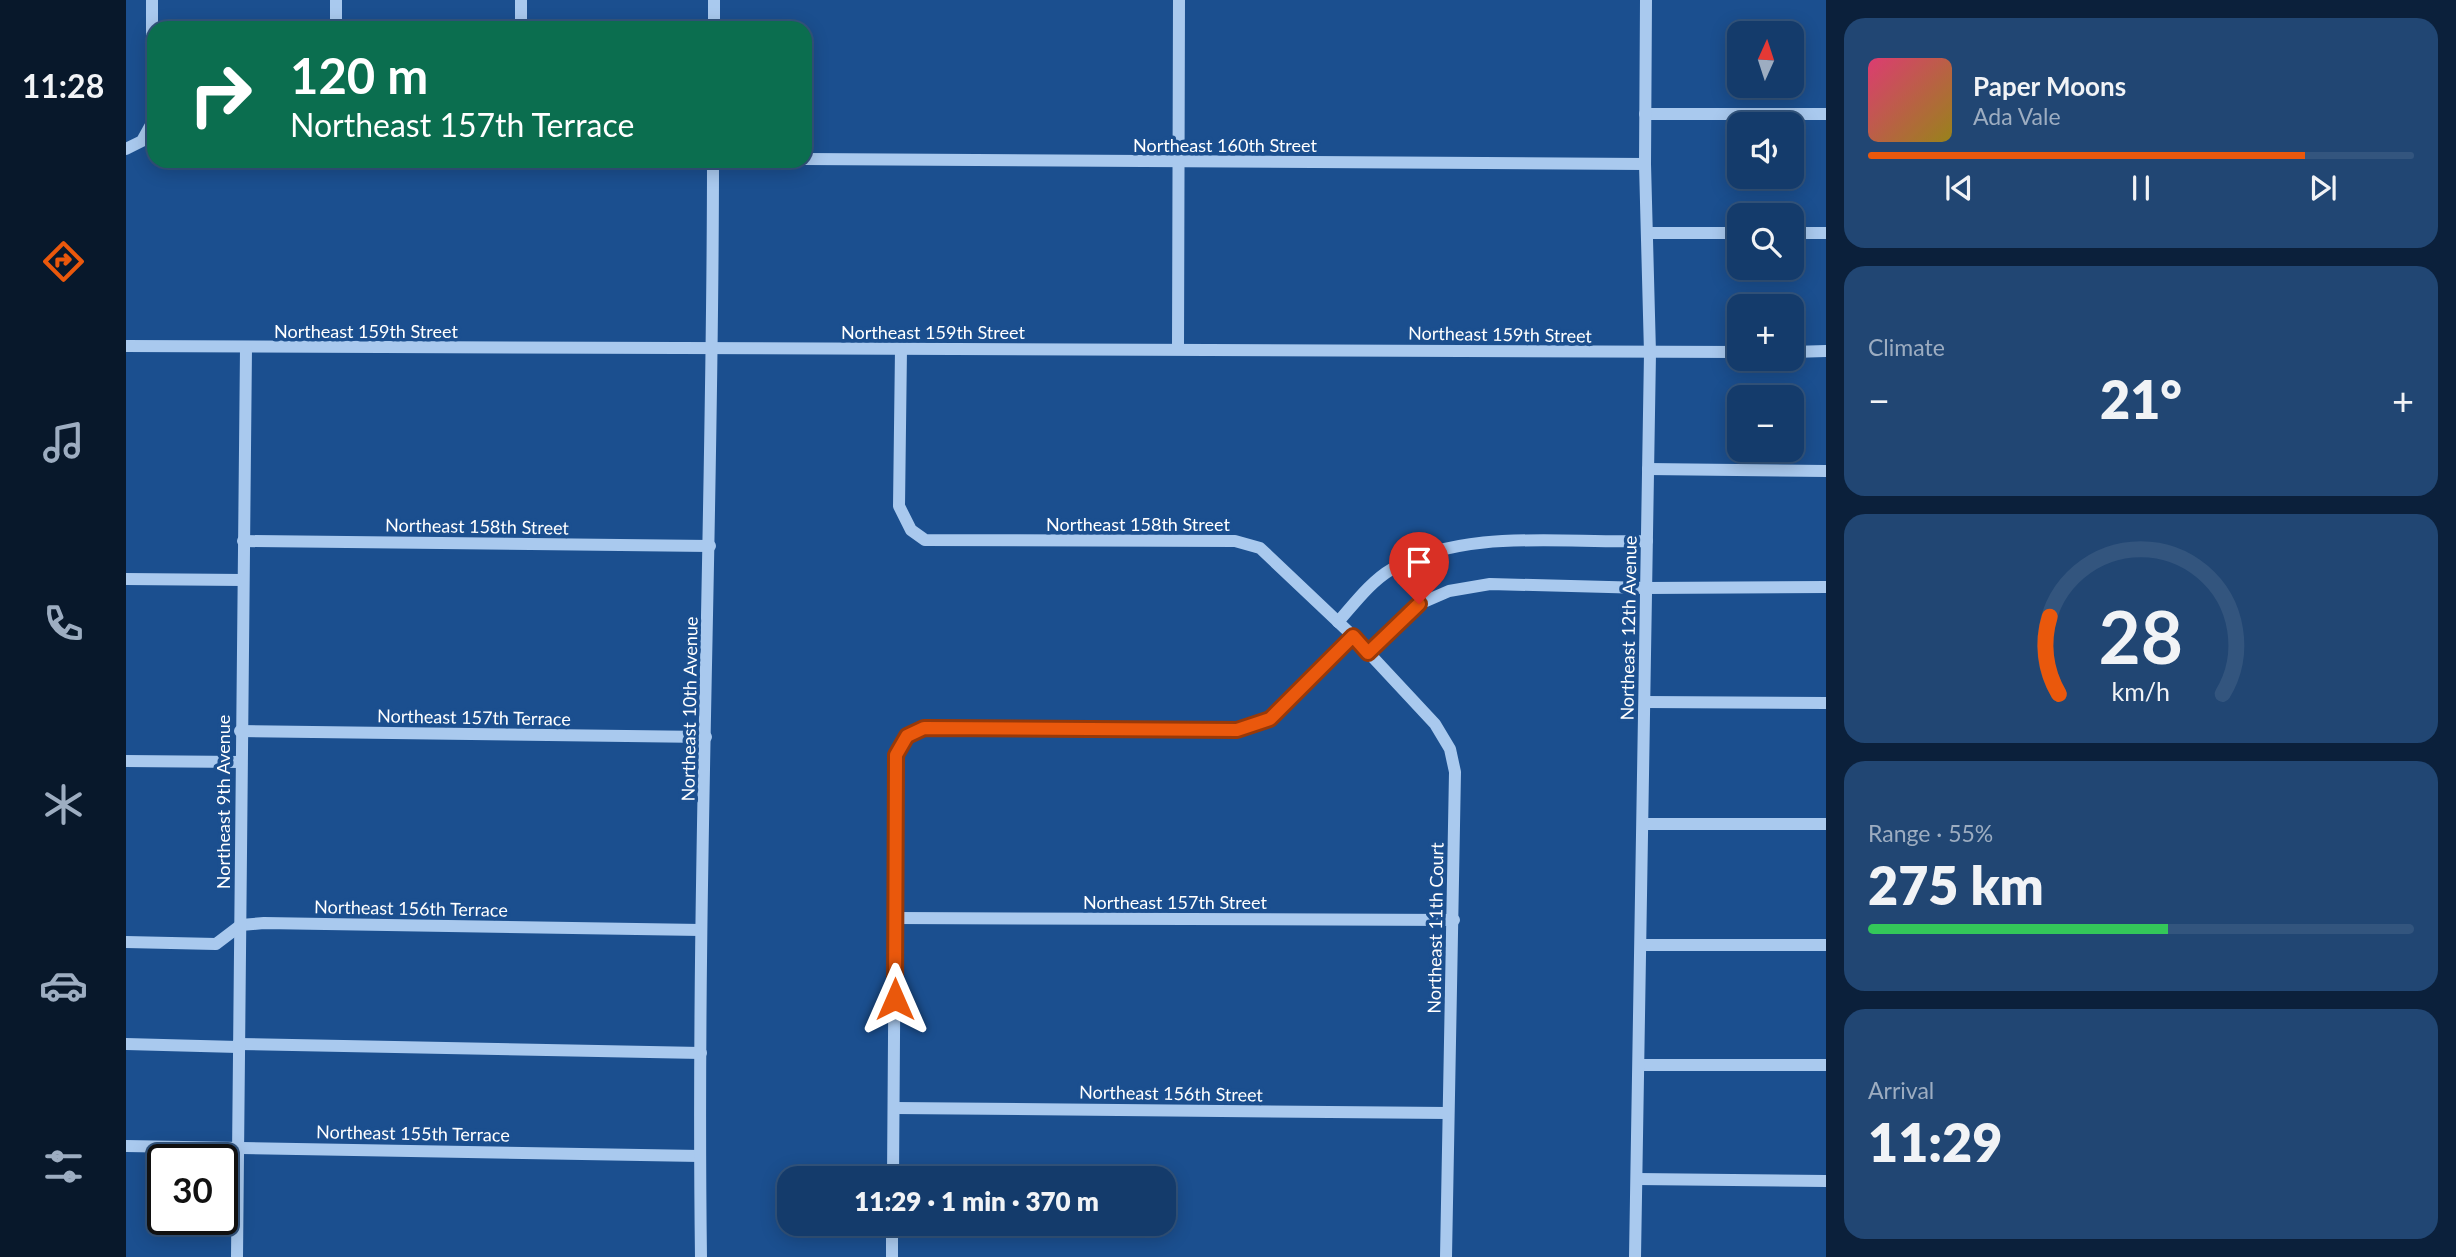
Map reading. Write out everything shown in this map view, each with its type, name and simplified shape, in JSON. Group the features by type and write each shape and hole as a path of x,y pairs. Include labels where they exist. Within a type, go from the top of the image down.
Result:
{"street":[{"path":"152,0 152,21"},
{"path":"336,0 336,21"},
{"path":"521,0 521,21"},
{"path":"714,0 714,21"},
{"path":"1178,349 1179,0"},
{"name":"Northeast 12th Avenue","path":"1635,1257 1650,353 1645,164 1646,0"},
{"path":"1645,114 1826,114"},
{"path":"126,149 142,141 147,132"},
{"name":"Northeast 160th Street","path":"812,159 1645,164"},
{"name":"Northeast 10th Avenue","path":"701,1257 702,930 713,350 713,168"},
{"path":"1647,233 1727,233"},
{"path":"1804,233 1826,233"},
{"name":"Northeast 159th Street","path":"126,346 1727,352"},
{"name":"Northeast 9th Avenue","path":"236,1144 241,925 240,731 246,348"},
{"name":"Northeast 158th Street","path":"901,349 899,506 911,530 925,540 1235,541 1260,548 1353,636"},
{"path":"1804,352 1826,351"},
{"path":"1648,469 1826,471"},
{"name":"Northeast 158th Street","path":"243,541 710,546"},
{"path":"1338,622 1391,570 1434,552 1472,544 1647,541"},
{"path":"126,579 243,580"},
{"path":"1368,653 1419,604 1449,591 1490,584 1533,583 1646,588 1826,587"},
{"path":"893,1166 896,755 907,736 924,728 1237,730 1270,719 1353,636"},
{"name":"Northeast 11th Court","path":"1353,636 1435,724 1450,749 1455,772 1446,1257"},
{"path":"1644,702 1826,703"},
{"name":"Northeast 157th Terrace","path":"240,731 706,737"},
{"path":"126,761 240,762"},
{"path":"1643,824 1826,824"},
{"name":"Northeast 157th Street","path":"895,918 1454,920"},
{"path":"126,942 216,944 241,925"},
{"name":"Northeast 156th Terrace","path":"241,925 702,930"},
{"path":"1641,945 1826,945"},
{"path":"126,1044 701,1053"},
{"path":"1639,1065 1826,1065"},
{"name":"Northeast 156th Street","path":"894,1108 1448,1113"},
{"name":"Northeast 155th Terrace","path":"126,1146 147,1146"},
{"name":"Northeast 155th Terrace","path":"238,1148 700,1156"},
{"path":"1637,1179 1826,1181"},
{"name":"Northeast 9th Avenue","path":"237,1235 237,1257"},
{"path":"892,1236 892,1257"}],"route":[{"path":"895,999 896,755 907,736 924,728 1237,730 1270,719 1353,636 1368,653 1419,604"}]}
